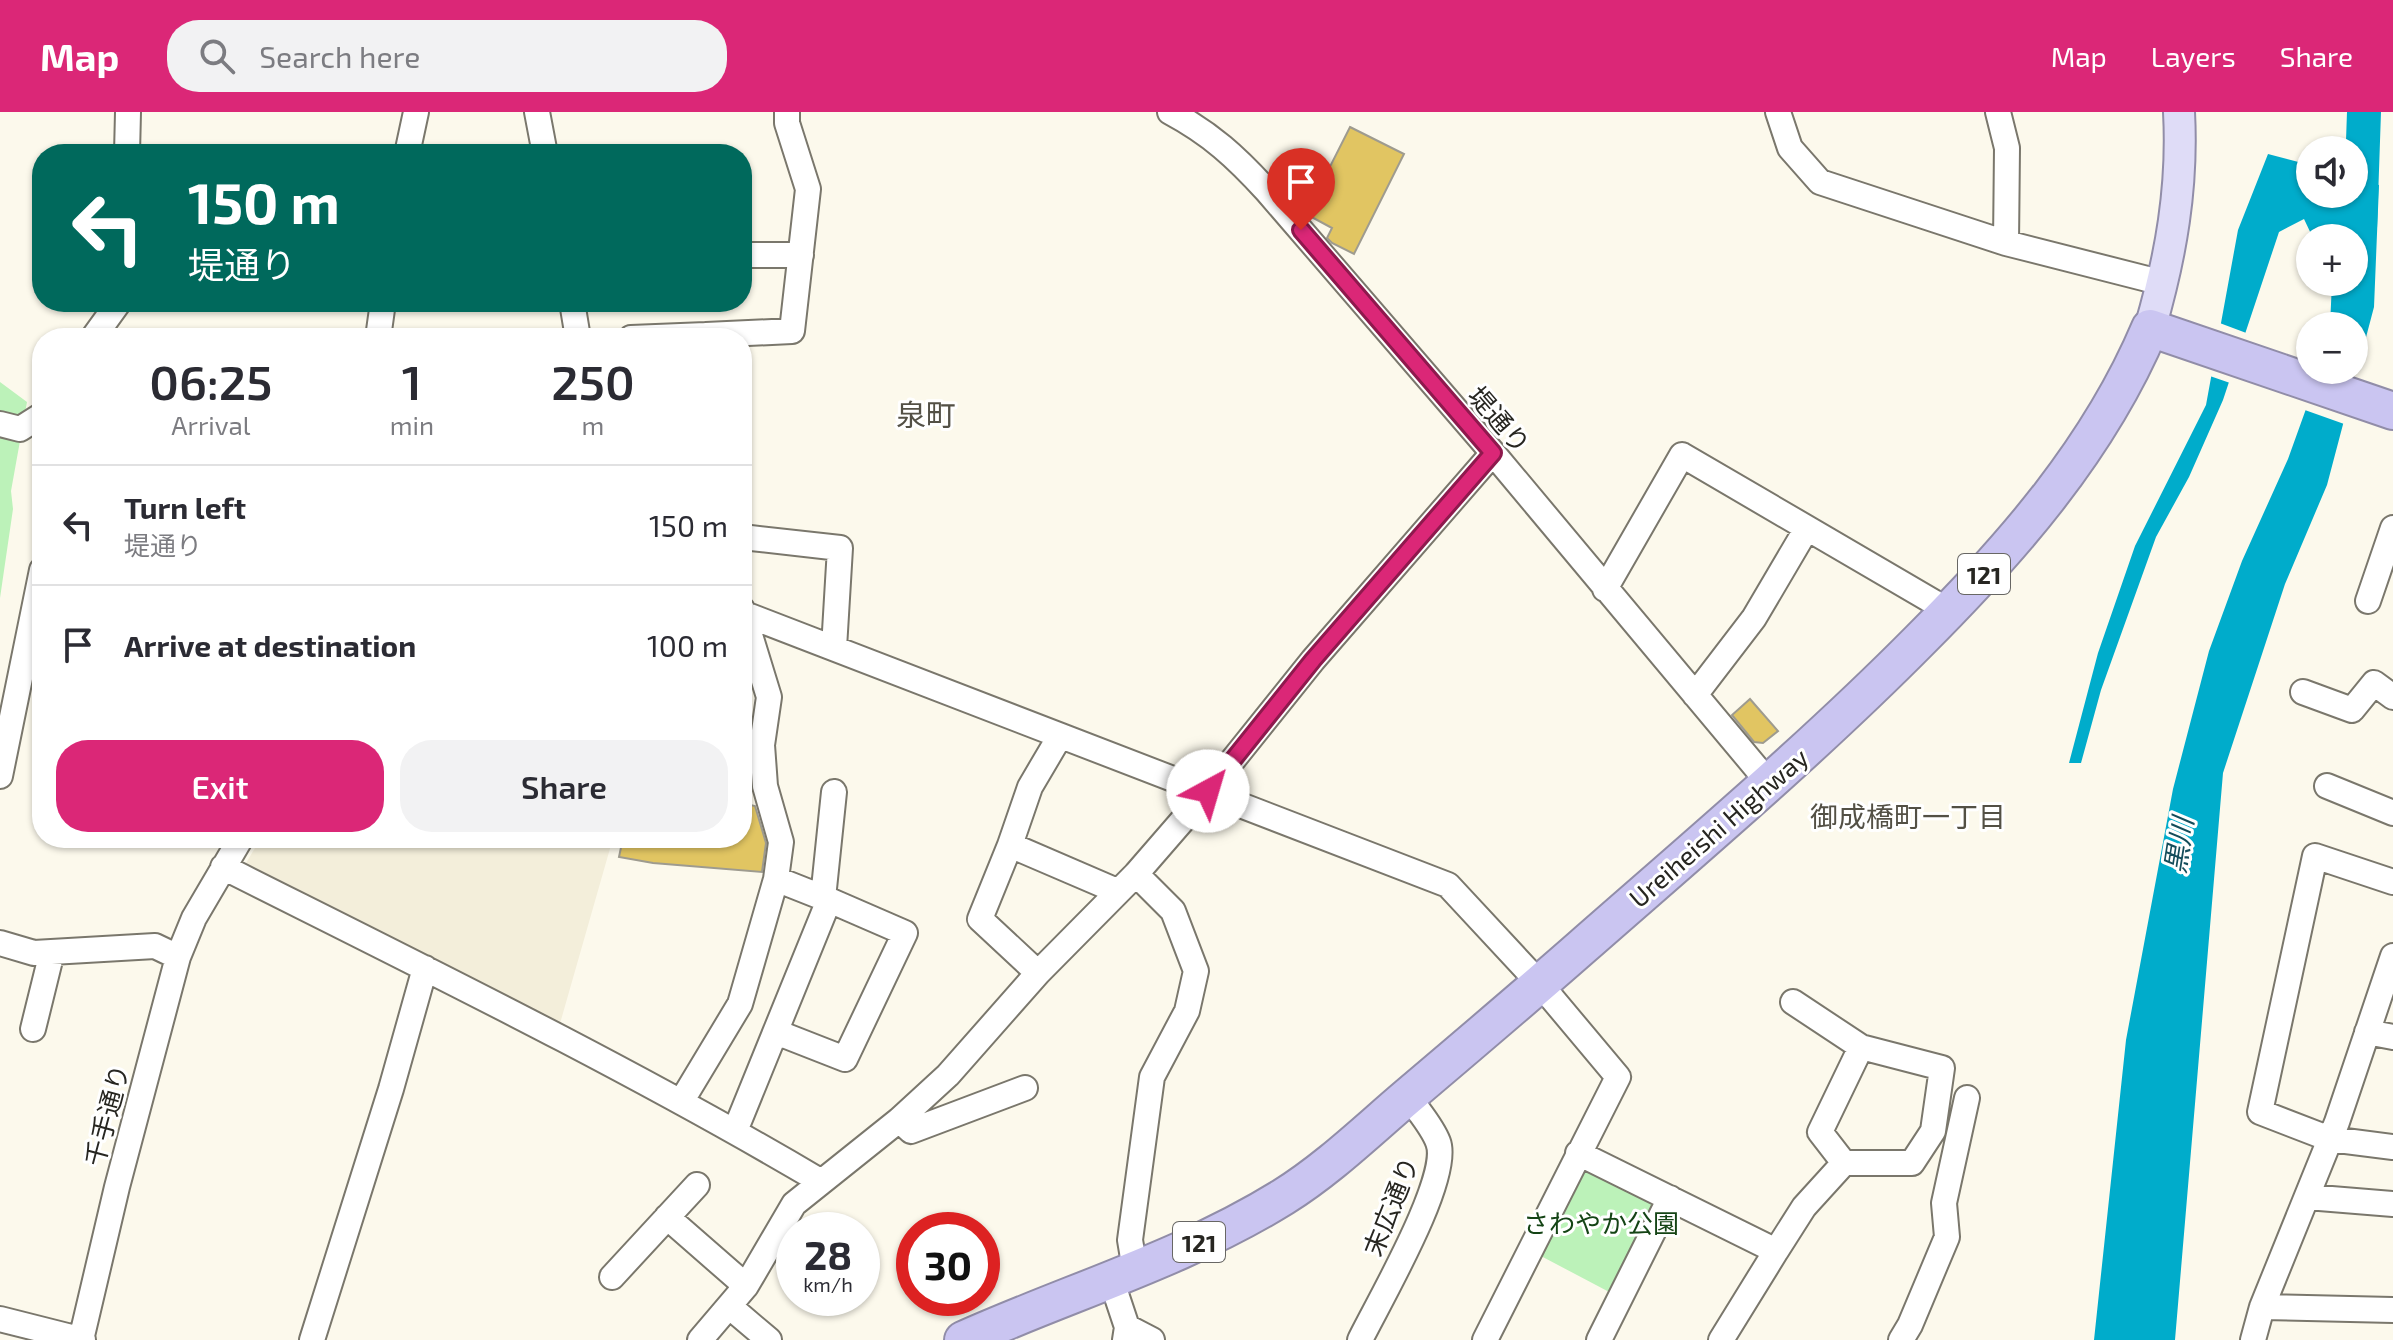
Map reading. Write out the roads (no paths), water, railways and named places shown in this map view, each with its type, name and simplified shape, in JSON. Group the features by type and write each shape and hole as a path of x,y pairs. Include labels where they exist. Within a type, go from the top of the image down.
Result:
{"highway":[{"path":"2150,328 2393,411"},
{"name":"Ureiheishi Highway","path":"963,1340 1234,1226 1289,1194 1342,1153 1769,783 1868,692 1949,611 2019,534 2085,450 2123,386 2150,328"}],"main road":[{"path":"2150,328 2163,283 2178,205 2182,158 2179,112"}],"street":[{"path":"127,144 128,112"},
{"path":"409,144 416,112"},
{"path":"537,112 543,144"},
{"path":"752,334 792,331 808,189 787,123 787,112"},
{"name":"堤通り","path":"1170,112 1196,126 1233,154 1493,453 1769,783"},
{"path":"1778,112 1790,148 1820,182 2006,243 2163,283"},
{"path":"1998,112 2007,148 2006,243"},
{"path":"752,255 801,255"},
{"path":"0,424 20,429 32,421"},
{"path":"700,1340 746,1286 794,1204 899,1120 948,1075 1038,973 1136,874 1208,791 1313,660 1493,453"},
{"path":"1605,589 1682,455 1949,611"},
{"path":"1695,695 1754,618 1807,528"},
{"path":"2368,601 2393,528"},
{"path":"752,538 840,548 834,648"},
{"path":"752,616 1448,885 1540,984 1618,1077 1485,1340"},
{"path":"0,776 32,619"},
{"path":"681,1102 740,1004 776,879 781,842 765,786 762,745 769,697 752,643"},
{"path":"2303,692 2352,710 2374,683 2393,697"},
{"path":"1038,973 980,919 1030,787 1060,736"},
{"path":"2327,786 2393,813"},
{"path":"735,1131 826,899 834,792"},
{"path":"1010,845 1117,891"},
{"name":"千手通り","path":"0,1319 82,1340 117,1187 178,957 194,918 235,848"},
{"path":"2393,882 2315,856 2260,1112 2330,1139 2393,1147"},
{"path":"223,867 681,1102 820,1181"},
{"path":"1136,874 1173,911 1196,971 1187,1011 1152,1077 1123,1275 1126,1334 1152,1340"},
{"path":"776,879 905,933 845,1059 776,1032"},
{"path":"0,943 34,953 155,946 178,957"},
{"path":"33,1029 52,952"},
{"path":"2253,1340 2262,1307 2330,1139 2393,956"},
{"path":"312,1340 391,1089 425,968"},
{"path":"1721,1340 1804,1207 1844,1163 1912,1163 1933,1131 1942,1068 1861,1047 1793,1002"},
{"path":"2367,1032 2393,1037"},
{"path":"1844,1163 1820,1132 1861,1047"},
{"path":"899,1120 911,1131 1025,1088"},
{"name":"末広通り","path":"1360,1340 1423,1213 1441,1161 1438,1142 1408,1096"},
{"path":"1901,1340 1947,1237 1944,1203 1967,1098"},
{"path":"1578,1153 1776,1251"},
{"path":"612,1277 697,1185"},
{"path":"2307,1197 2393,1204"},
{"path":"1599,1340 1670,1198"},
{"path":"667,1217 746,1286"},
{"path":"729,1306 769,1340"},
{"path":"2262,1307 2393,1310"}],"water":[{"path":"2268,154 2296,161 2296,208 2368,208 2368,182 2379,185 2374,307 2368,330 2368,312 2331,312 2331,296 2368,296 2368,224 2306,224 2304,219 2279,232 2223,400 2189,477 2156,537 2101,690 2081,763 2069,763 2098,653 2135,546 2206,405 2238,230"},
{"path":"2315,384 2354,384 2327,485 2285,584 2223,773 2175,1340 2094,1340 2126,1040 2173,789 2209,651 2242,561 2288,459"}],"waterway":[{"name":"黒川","path":"2360,224 2364,112"}],"district":[{"name":"泉町","path":"926,414"},
{"name":"御成橋町一丁目","path":"1908,816"}],"park label":[{"name":"さわやか公園","path":"1601,1222"}]}
